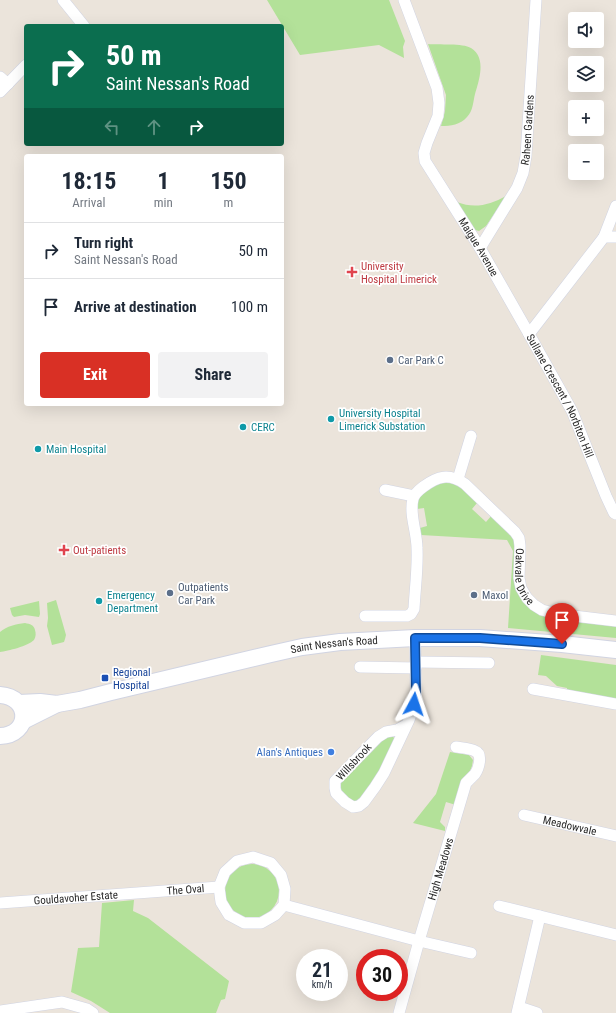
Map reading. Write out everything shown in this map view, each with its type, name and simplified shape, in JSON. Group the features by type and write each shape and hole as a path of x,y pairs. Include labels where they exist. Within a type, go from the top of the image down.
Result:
{"main road":[{"name":"Saint Nessan's Road","path":"19,703 40,702 57,704 80,700 302,647 340,642 415,638 480,638 562,644 616,650"},
{"path":"0,696 8,696 14,699 19,703 23,712 23,721 20,727 8,736 0,736"},
{"name":"Saint Nessan's Road","path":"23,721 57,704"}],"street":[{"path":"63,0 82,24"},
{"name":"Maigue Avenue","path":"404,0 437,88 439,103 438,116 426,143 424,152 425,161 480,248 529,334"},
{"name":"Raheen Gardens","path":"480,248 512,196 523,173 526,156 536,0"},
{"path":"3,84 24,67"},
{"name":"Sullane Crescent / Norbiton Hill","path":"616,206 604,237 529,334 572,411 606,496 614,513 616,514"},
{"path":"604,237 616,237"},
{"path":"365,616 407,616 411,614 414,609 418,547 412,507 414,496 437,478 442,477 458,479 471,436"},
{"name":"Oakvale Drive","path":"458,479 515,532 519,538 519,578 521,588 527,598 534,605 542,610 557,614 616,621"},
{"path":"385,490 414,496"},
{"name":"Willsbrook","path":"406,725 397,730 386,732 378,737 335,781 336,793 345,802 353,807 359,806 368,797 384,773 406,725 413,708 416,695 415,638"},
{"path":"360,667 489,663"},
{"path":"533,689 616,704"},
{"name":"High Meadows","path":"399,1013 466,784 478,768 480,756 478,752 456,747"},
{"name":"Meadowvale","path":"524,815 616,836"},
{"name":"The Oval","path":"253,857 271,863 281,875 285,889 284,905 275,915 261,923 244,923 229,915 221,902 219,887 225,872 237,861 253,857"},
{"name":"The Oval","path":"151,891 219,887"},
{"name":"Gouldavoher Estate","path":"0,903 151,891"},
{"path":"284,905 419,941 471,952"},
{"path":"499,906 616,935"},
{"path":"537,1013 518,1010 540,916"},
{"path":"2,1012 62,1002 86,1009 93,1013"}],"green space":[{"path":"267,0 389,0 405,41 403,47 404,58 379,45 300,55 284,28 284,24 281,24"},
{"path":"428,44 467,46 476,52 479,58 480,76 472,109 464,120 458,123 441,126 445,111 446,95"},
{"path":"506,196 486,226 479,231 475,230 457,202 476,206 494,202"},
{"path":"441,481 458,485 477,503 472,509 486,522 492,515 513,536 515,546 515,581 523,601 528,607 535,612 554,619 616,626 616,638 508,628 513,551 507,540 421,535 420,528 427,526 424,508 417,509 416,502 421,495"},
{"path":"56,600 66,635 64,642 52,645 47,626 47,603"},
{"path":"39,601 39,617 25,615 14,617 12,615 10,608"},
{"path":"25,623 34,627 36,635 34,640 23,646 0,652 0,632 6,628"},
{"path":"541,655 616,665 616,700 567,691 567,688 557,686 546,676 538,675"},
{"path":"392,735 394,741 391,749 379,774 369,788 357,801 351,801 343,796 340,785 341,781 382,739"},
{"path":"450,752 469,755 473,760 456,805 446,802 440,822 445,827 445,831 413,823 436,794"},
{"path":"252,864 262,866 271,872 277,881 279,891 277,901 271,910 262,916 252,918 242,916 233,910 227,901 225,891 227,881 233,872 242,866"},
{"path":"134,900 133,911 148,918 229,981 225,999 221,1000 216,1013 110,1013 91,1001 71,992 78,948 99,947 102,903"}],"place":[{"name":"University Hospital Limerick","path":"352,272"},
{"name":"Car Park C","path":"390,360"},
{"name":"University Hospital Limerick Substation","path":"331,419"},
{"name":"CERC","path":"243,427"},
{"name":"Main Hospital","path":"38,449"},
{"name":"Out-patients","path":"64,550"},
{"name":"Outpatients Car Park","path":"170,593"},
{"name":"Maxol","path":"474,595"},
{"name":"Emergency Department","path":"99,601"},
{"name":"Regional Hospital","path":"105,678"},
{"name":"Alan's Antiques","path":"331,752"}],"route":[{"path":"414,704 416,695 415,638 480,638 562,644"}]}
